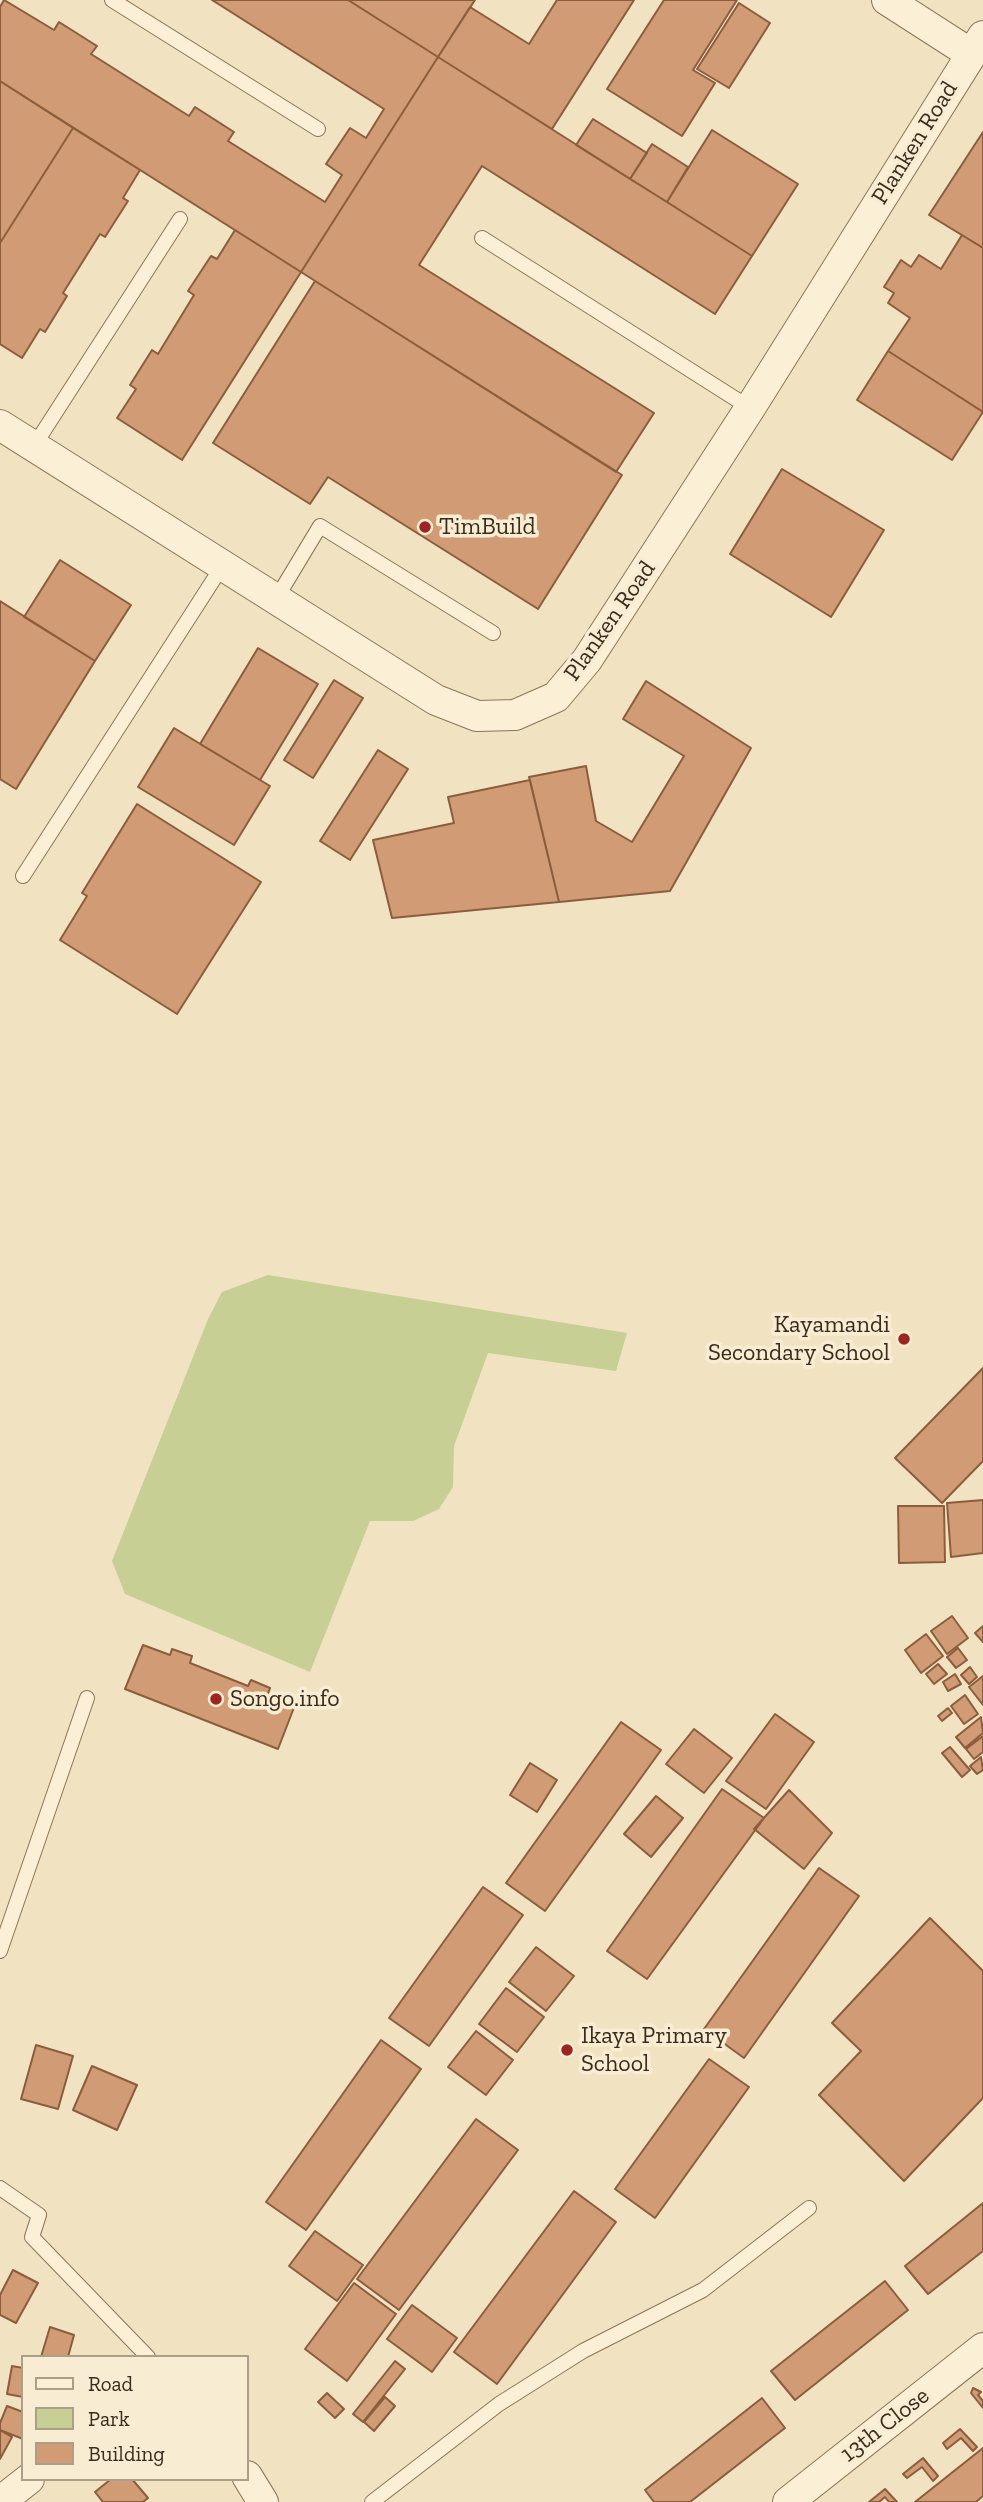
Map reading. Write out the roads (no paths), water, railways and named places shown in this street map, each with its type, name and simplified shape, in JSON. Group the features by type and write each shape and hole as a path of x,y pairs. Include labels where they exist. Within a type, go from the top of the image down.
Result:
{"street":[{"path":"887,0 977,45"},
{"name":"Planken Road","path":"0,425 436,700 477,716 515,715 556,697 587,660 750,408 977,45"},
{"name":"13th Close","path":"788,2502 983,2348"},
{"path":"248,2478 263,2502"},
{"path":"0,2502 26,2481"}],"lane":[{"path":"112,0 318,129"},
{"path":"34,446 180,219"},
{"path":"482,238 750,408"},
{"path":"276,599 320,526 493,633"},
{"path":"23,876 223,565"},
{"path":"0,1951 87,1698"},
{"path":"0,2188 39,2215 32,2237 146,2355"},
{"path":"372,2502 499,2404 583,2351 703,2290 809,2208"}],"place":[{"name":"TimBuild","path":"425,527"},
{"name":"Kayamandi Secondary School","path":"904,1339"},
{"name":"Songo.info","path":"216,1699"},
{"name":"Ikaya Primary School","path":"567,2050"}]}
